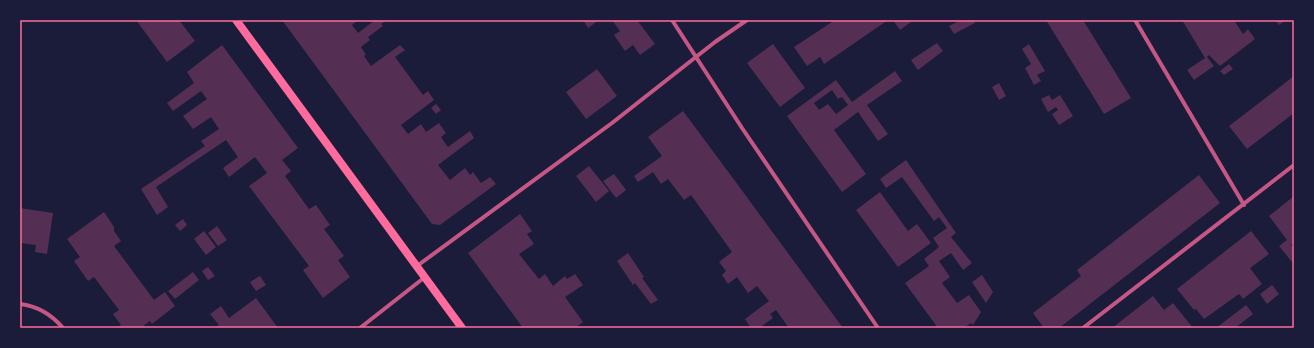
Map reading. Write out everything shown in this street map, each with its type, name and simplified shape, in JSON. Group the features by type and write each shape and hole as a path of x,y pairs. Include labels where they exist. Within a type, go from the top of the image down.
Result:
{"main road":[{"path":"236,20 462,328"}],"street":[{"path":"672,20 878,328"},
{"path":"416,266 612,123 729,31 747,20"},
{"path":"1135,20 1244,205"},
{"path":"1084,328 1294,165"},
{"path":"360,328 425,277"},
{"path":"20,304 44,311 63,328"}],"building":[{"path":"136,20 179,20 195,41 167,62"},
{"path":"282,20 354,20 356,22 352,25 358,33 375,20 387,20 381,24 383,26 368,37 370,40 361,47 366,55 364,56 371,66 400,45 405,50 395,57 423,95 428,91 434,100 401,125 408,134 421,124 426,132 439,123 446,133 441,137 448,147 470,131 474,138 438,165 450,180 465,168 470,175 473,172 481,183 490,177 496,184 440,225 432,224"},
{"path":"583,20 599,20 588,28"},
{"path":"612,20 637,20 655,44 640,55 633,45 625,51 614,35 620,31"},
{"path":"835,20 888,20 824,64 820,57 807,66 794,47"},
{"path":"893,20 910,20 911,22 900,30"},
{"path":"961,20 974,20 975,23 954,34 949,26"},
{"path":"1046,20 1083,20 1131,98 1104,114"},
{"path":"1182,20 1234,20 1243,34 1248,29 1255,39 1220,66 1209,55 1207,57 1214,66 1194,80 1187,70 1205,58"},
{"path":"1275,20 1286,20 1279,25"},
{"path":"937,43 943,51 918,70 911,60"},
{"path":"773,44 805,88 780,107 747,63"},
{"path":"1029,44 1045,71 1037,75 1041,81 1034,85 1025,68 1031,64 1022,49"},
{"path":"222,45 298,148 282,160 291,171 285,176 309,209 316,205 330,225 324,229 344,256 338,260 350,277 323,298 303,270 309,266 249,186 267,173 255,157 229,177 223,168 238,157 226,140 156,187 168,207 157,215 141,189 205,146 201,141 219,129 211,117 193,129 183,116 207,99 201,91 173,111 167,103 194,83 187,72"},
{"path":"1229,64 1233,69 1224,75 1220,71"},
{"path":"597,69 617,96 586,119 566,92"},
{"path":"895,71 902,81 867,105 888,134 878,141 858,112 834,130 866,174 842,192 787,116 836,80 852,102","holes":["832,90 838,99 842,97 848,105 836,114 828,104 819,110 814,103"]},
{"path":"1294,76 1294,113 1247,149 1229,126"},
{"path":"999,83 1006,96 999,100 992,87"},
{"path":"1049,95 1052,100 1060,95 1073,116 1059,125 1052,114 1058,110 1056,107 1048,112 1041,99"},
{"path":"436,104 441,110 436,114 431,108"},
{"path":"683,111 843,328 789,328 776,310 770,314 773,318 759,328 751,328 745,319 769,301 757,286 748,293 737,277 728,284 722,275 726,271 719,262 732,252 691,195 684,200 668,179 661,184 653,172 638,182 634,176 662,156 648,137"},
{"path":"906,160 956,233 951,237 972,263 963,270 951,253 939,261 950,277 942,283 957,303 969,295 981,312 973,325 971,323 964,328 938,328 905,283 929,266 924,259 939,247 933,238 947,228 939,217 934,221 902,177 886,188 880,179"},
{"path":"589,166 609,191 596,202 576,176"},
{"path":"614,174 626,190 616,198 603,181"},
{"path":"1199,175 1220,203 1059,328 1044,328 1033,313 1081,276 1077,270"},
{"path":"880,192 908,231 917,224 931,243 898,267 856,210"},
{"path":"1294,196 1294,242 1291,245 1294,248 1294,260 1292,262 1279,246 1287,240 1269,216"},
{"path":"20,208 53,213 47,254 35,252 36,245 20,243"},
{"path":"104,212 121,241 114,246 154,300 165,292 175,306 152,324 150,321 141,328 117,328 121,325 113,314 119,310 94,277 88,281 74,261 80,257 67,239"},
{"path":"520,214 532,231 527,234 534,244 519,254 539,279 545,274 553,286 565,276 567,279 575,274 583,285 565,297 583,322 575,328 523,328 468,253"},
{"path":"183,219 187,225 180,231 175,225"},
{"path":"217,226 227,240 218,246 208,233"},
{"path":"204,231 216,247 206,255 194,239"},
{"path":"1251,231 1269,254 1250,268 1262,284 1243,299 1239,294 1204,319 1196,309 1194,310 1177,289"},
{"path":"628,253 644,277 642,278 658,300 651,304 635,283 633,285 617,261"},
{"path":"208,267 215,276 208,280 202,271"},
{"path":"193,272 199,280 175,299 168,291"},
{"path":"982,275 993,292 986,303 972,282"},
{"path":"260,276 266,285 256,291 250,282"},
{"path":"1272,285 1279,294 1267,304 1260,294"},
{"path":"1153,296 1164,310 1173,303 1193,328 1112,328"},
{"path":"256,298 278,328 215,328 219,325 210,314 221,306 229,318"},
{"path":"1246,305 1253,314 1235,328 1216,328"}]}
